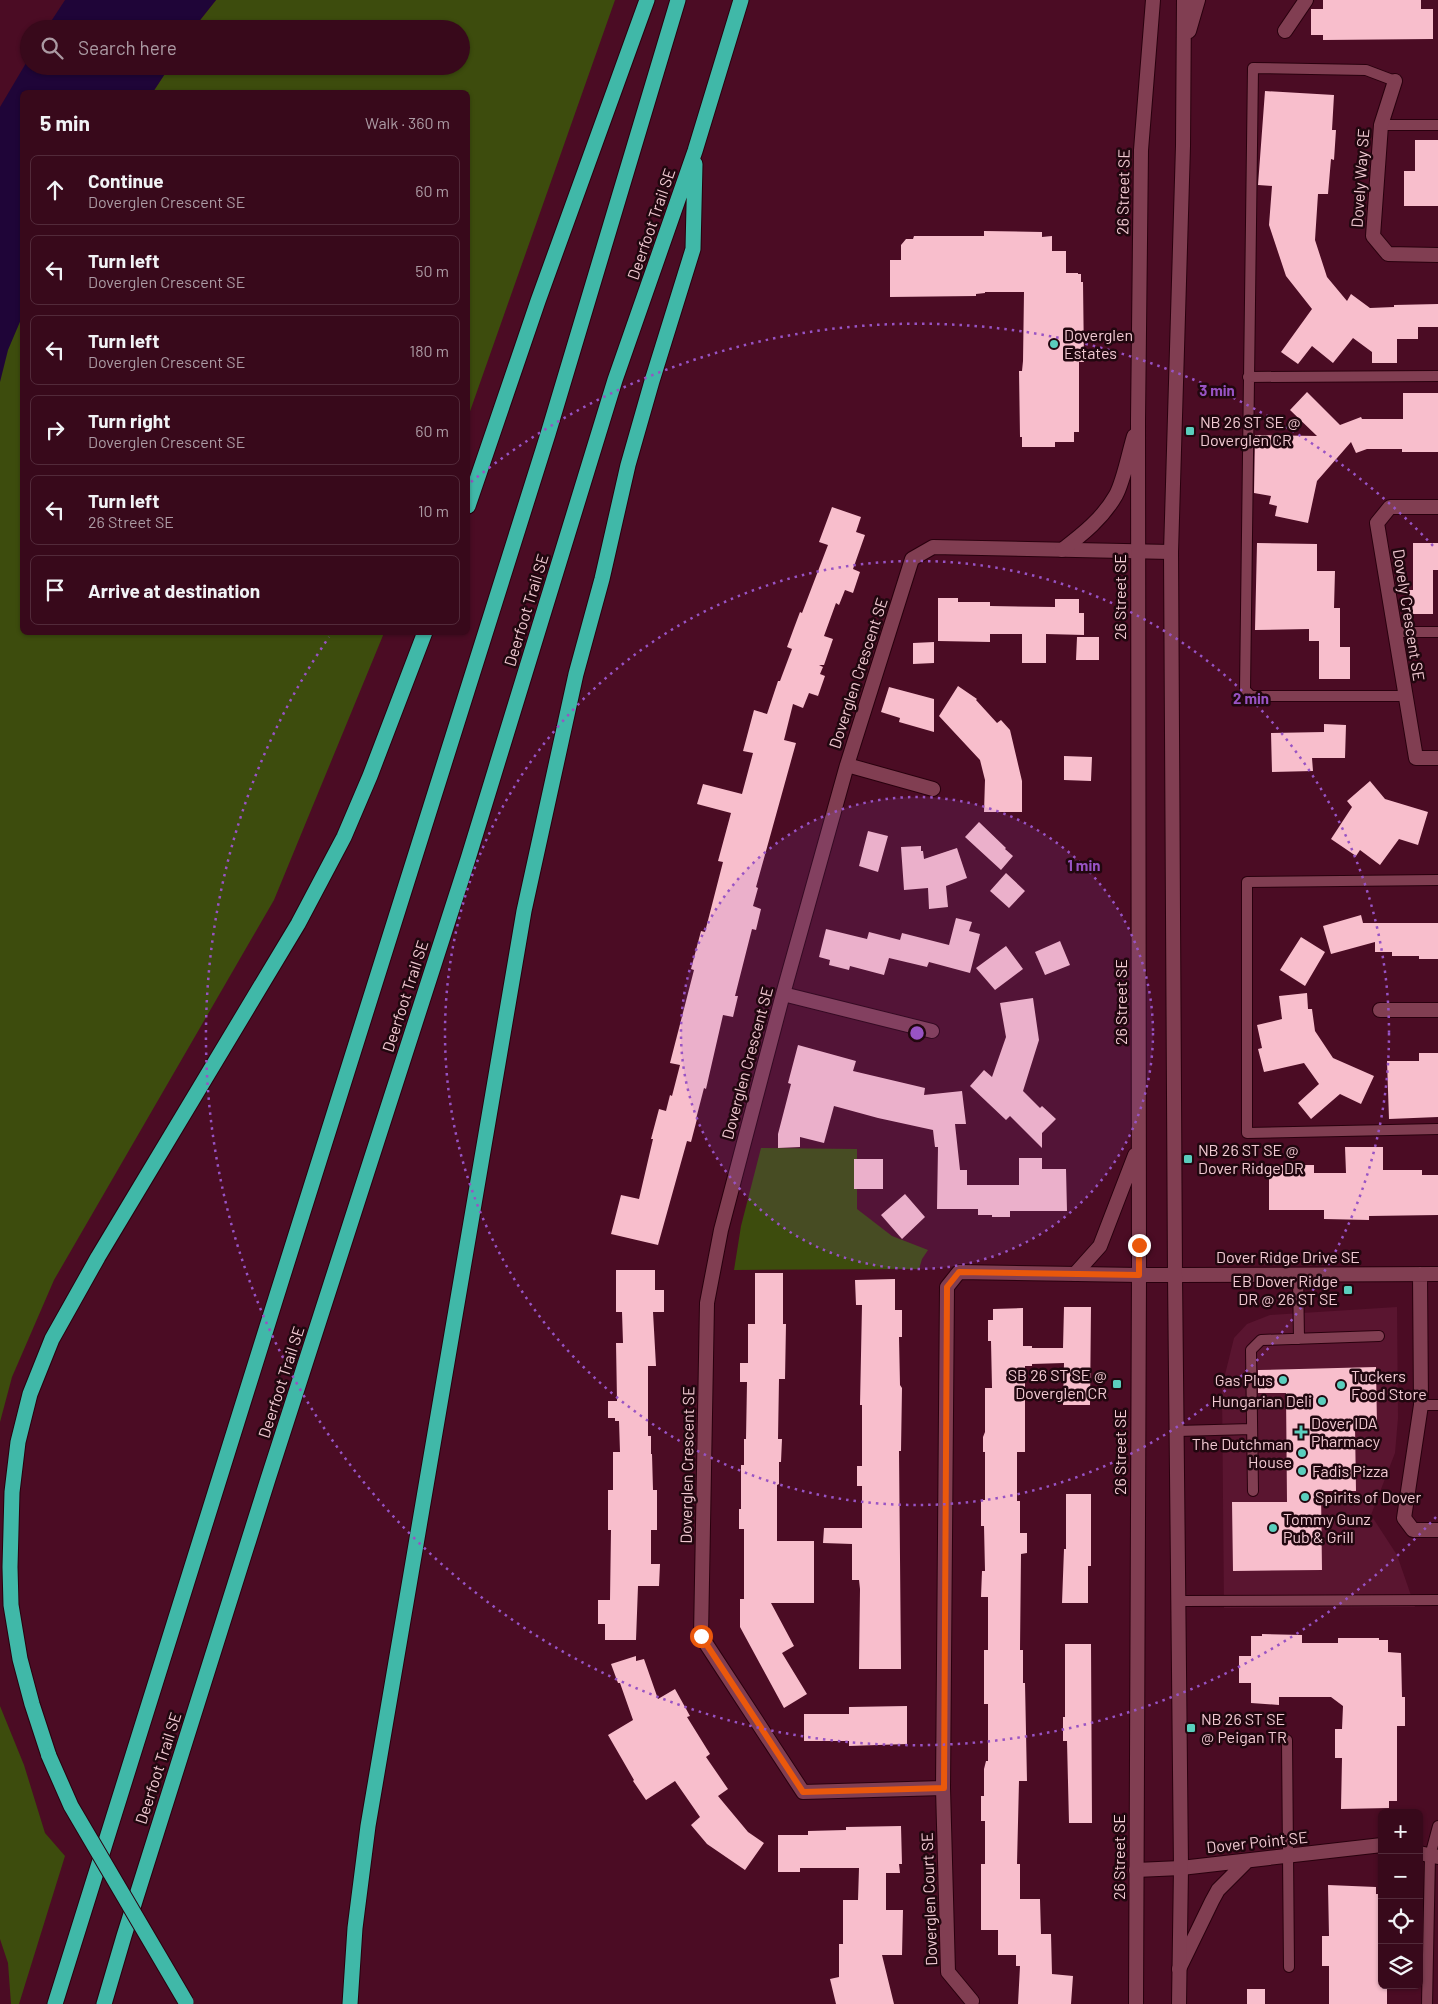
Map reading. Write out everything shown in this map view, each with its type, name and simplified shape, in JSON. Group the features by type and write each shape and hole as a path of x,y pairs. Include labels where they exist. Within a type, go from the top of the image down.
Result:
{"highway":[{"path":"470,500 538,301 647,0"},
{"name":"Deerfoot Trail SE","path":"55,2004 221,1468 548,435 678,0"},
{"name":"Deerfoot Trail SE","path":"104,2004 268,1479 468,859 615,380 695,151 741,0"},
{"path":"350,2004 355,1928 368,1826 524,911 576,674 602,579 628,465 693,248 695,151"},
{"path":"187,2003 71,1806 49,1756 32,1704 20,1659 11,1605 12,1492 18,1442 30,1394 52,1339 98,1256 298,924 344,837 370,776 424,635"}],"street":[{"name":"26 Street SE","path":"1136,2004 1139,1275 1138,421 1141,150 1153,0"},
{"path":"1179,2004 1181,1868 1171,552 1185,44 1184,0"},
{"path":"1185,44 1198,0"},
{"path":"1285,31 1306,0"},
{"name":"Dovely Way SE","path":"1395,81 1381,125 1372,236 1388,254 1438,255"},
{"path":"1062,550 1088,530 1104,513 1117,494 1138,421"},
{"name":"Dovely Crescent SE","path":"1438,507 1390,507 1377,524 1416,758 1438,758"},
{"name":"Doverglen Crescent SE","path":"944,1788 803,1792 701,1636 707,1302 721,1230 783,994 847,764 912,559 933,547 1171,552"},
{"path":"847,764 933,789"},
{"path":"783,994 932,1031"},
{"path":"1380,1010 1438,1010"},
{"path":"1075,1274 1100,1246 1138,1145"},
{"path":"944,1788 947,1287 959,1272 1139,1275"},
{"path":"1420,1274 1421,1405 1404,1518 1413,1530 1438,1530"},
{"name":"Dover Ridge Drive SE","path":"1139,1275 1438,1274"},
{"name":"Doverglen Court SE","path":"944,1788 948,1972 972,2001"},
{"name":"Dover Point SE","path":"1136,1870 1181,1868 1378,1845"},
{"path":"1179,1969 1218,1890 1247,1861"}],"lane":[{"path":"1395,81 1366,70 1253,68 1245,690 1251,696 1405,696"},
{"path":"1381,125 1438,125"},
{"path":"1248,377 1438,376"},
{"path":"1394,632 1438,632"},
{"path":"1438,880 1247,882 1247,1133 1438,1129"},
{"path":"1298,1275 1299,1339"},
{"path":"1253,1491 1251,1350 1261,1340 1379,1336"},
{"path":"1421,1405 1438,1405"},
{"path":"1177,1431 1252,1429"},
{"path":"1179,1601 1438,1600"},
{"path":"1287,1740 1289,1967"},
{"path":"1427,2004 1429,1855 1438,1826"}],"shaded area":[{"path":"65,0 216,0 200,20 52,20"},
{"path":"20,73 20,75 164,75 154,90 20,90 20,322 8,350 0,382 0,107"},
{"path":"1397,1307 1398,1418 1395,1453 1371,1515 1397,1555 1415,1607 1224,1608 1222,1387 1234,1338 1247,1324 1270,1315"}],"green space":[{"path":"216,0 615,0 470,411 470,90 154,90 164,75 470,75 470,20 200,20"},
{"path":"20,303 20,635 383,635 274,900 54,1280 12,1377 0,1422 0,334"},
{"path":"761,1148 857,1149 857,1209 892,1236 928,1250 922,1259 919,1269 734,1270 741,1226"},
{"path":"0,1706 24,1765 45,1833 65,1856 19,2004 11,2004 8,1963 0,1939"}],"building":[{"path":"1323,0 1421,0 1421,9 1433,9 1433,39 1323,40 1323,35 1311,35 1311,9 1323,9"},
{"path":"1265,91 1334,95 1332,130 1336,130 1334,160 1331,159 1328,194 1318,194 1315,240 1327,277 1347,301 1351,294 1370,308 1394,307 1394,305 1438,304 1438,327 1418,327 1418,339 1397,339 1397,363 1372,363 1372,352 1353,338 1333,363 1312,346 1298,364 1281,352 1312,309 1286,276 1269,225 1272,186 1258,185"},
{"path":"1415,140 1438,140 1438,206 1404,206 1404,171 1415,171"},
{"name":"Doverglen Estates","path":"984,231 1042,232 1042,237 1052,236 1052,251 1066,251 1066,273 1081,274 1081,282 1083,282 1084,362 1079,362 1079,432 1074,432 1074,442 1055,442 1055,447 1022,447 1022,437 1020,437 1019,371 1022,371 1023,361 1024,292 985,292 976,294 976,296 890,297 890,260 901,260 901,245 906,239 913,239 914,236 984,236"},
{"path":"1307,392 1340,425 1361,417 1362,419 1403,419 1403,393 1438,393 1438,452 1402,452 1402,449 1367,449 1356,453 1351,442 1317,481 1308,523 1275,516 1277,506 1269,504 1271,496 1254,493 1255,435 1317,436 1290,410"},
{"path":"832,507 861,517 856,532 865,535 853,569 860,572 853,593 845,590 839,605 836,603 824,636 833,639 824,665 819,665 823,667 820,674 825,676 818,696 809,693 803,708 793,704 784,740 796,743 756,887 758,888 753,906 761,909 756,930 752,929 735,996 738,996 733,1017 723,1015 706,1089 704,1088 691,1142 687,1141 658,1245 611,1234 621,1195 639,1199 659,1109 666,1111 670,1095 672,1096 680,1065 670,1063 694,970 691,969 701,931 705,932 723,862 718,861 731,813 697,804 703,784 742,794 753,753 743,751 754,710 767,714 778,681 780,681 792,649 787,647 828,545 819,542"},
{"path":"1257,543 1317,544 1317,571 1335,571 1334,608 1340,608 1340,647 1350,647 1350,679 1319,679 1319,641 1309,641 1309,629 1255,630"},
{"path":"1413,543 1438,543 1438,570 1433,570 1433,614 1409,614 1409,590 1413,590"},
{"path":"938,598 958,598 958,602 990,602 990,606 1055,607 1055,599 1079,599 1079,613 1084,613 1084,635 1046,634 1046,663 1022,663 1022,634 990,634 990,642 938,641"},
{"path":"1077,637 1099,637 1099,660 1076,660"},
{"path":"934,642 934,663 913,664 913,643"},
{"path":"958,686 977,699 997,723 1001,720 1010,730 1022,781 1022,812 984,812 985,780 980,760 939,716"},
{"path":"889,687 934,699 934,732 899,722 900,718 881,712"},
{"path":"1324,724 1346,725 1345,758 1312,758 1313,771 1272,772 1271,733 1324,732"},
{"path":"1064,756 1092,757 1091,781 1064,780"},
{"path":"1370,781 1385,799 1428,812 1418,845 1399,839 1380,865 1360,850 1356,856 1331,839 1352,807 1347,801"},
{"path":"979,822 1013,856 1001,870 965,837"},
{"path":"868,831 888,836 878,872 859,866"},
{"path":"921,846 924,859 957,848 967,878 946,886 948,907 929,909 928,888 904,890 901,847"},
{"path":"1006,873 1025,891 1009,908 990,891"},
{"path":"1361,915 1363,923 1438,923 1438,959 1419,959 1419,956 1392,956 1392,952 1375,952 1375,942 1331,954 1323,926"},
{"path":"956,918 972,922 969,931 980,934 970,973 929,962 927,967 889,958 884,975 850,966 849,970 829,965 830,960 819,957 826,929 867,939 869,932 900,940 902,933 949,945"},
{"path":"1301,937 1325,952 1305,986 1280,970"},
{"path":"1060,941 1070,965 1045,975 1035,952"},
{"path":"1006,946 1023,969 995,990 976,968"},
{"path":"1307,993 1308,1009 1312,1009 1315,1031 1333,1058 1374,1076 1361,1104 1340,1094 1311,1119 1298,1103 1319,1084 1304,1063 1264,1072 1258,1049 1262,1048 1257,1025 1282,1019 1279,996"},
{"path":"1033,998 1039,1040 1023,1091 1040,1108 1042,1106 1056,1119 1042,1133 1042,1148 1010,1116 1006,1120 970,1086 984,1070 992,1077 1006,1037 1000,1003"},
{"path":"798,1045 856,1061 853,1071 925,1088 924,1095 962,1091 966,1124 955,1124 960,1170 967,1170 967,1185 1019,1185 1019,1158 1042,1158 1042,1169 1066,1169 1067,1211 1010,1211 1010,1217 992,1217 992,1215 978,1215 978,1209 937,1209 938,1147 935,1147 933,1130 834,1106 824,1143 800,1137 800,1147 778,1148 778,1134 791,1084 788,1083"},
{"path":"1419,1053 1438,1053 1438,1117 1389,1119 1387,1061 1419,1061"},
{"path":"1345,1147 1383,1147 1383,1170 1422,1170 1422,1175 1438,1175 1438,1215 1369,1216 1369,1220 1324,1219 1324,1210 1269,1210 1269,1165 1314,1165 1314,1173 1346,1173"},
{"path":"854,1159 883,1159 883,1189 854,1189"},
{"path":"905,1194 925,1217 902,1239 881,1215"},
{"path":"616,1270 655,1270 655,1290 664,1290 664,1312 653,1312 656,1366 648,1366 648,1436 651,1436 653,1490 657,1490 657,1530 651,1530 651,1564 660,1564 659,1586 638,1586 636,1640 605,1640 605,1624 598,1624 598,1600 610,1600 611,1530 608,1530 608,1490 613,1490 613,1452 620,1452 619,1421 615,1421 615,1418 608,1418 608,1401 617,1401 616,1343 623,1343 622,1312 616,1312"},
{"path":"755,1273 783,1273 783,1324 786,1324 785,1379 779,1379 778,1439 782,1439 779,1484 777,1485 777,1541 814,1541 814,1603 771,1603 794,1646 782,1653 807,1694 784,1708 740,1627 740,1599 744,1599 744,1529 739,1529 739,1509 741,1509 741,1465 744,1465 744,1439 746,1439 747,1382 740,1382 740,1363 748,1363 748,1324 755,1324"},
{"path":"895,1279 895,1310 902,1310 902,1337 899,1337 900,1385 902,1388 901,1451 899,1451 901,1669 859,1669 860,1589 859,1580 852,1580 852,1544 823,1543 824,1528 862,1528 862,1486 857,1486 857,1466 862,1466 862,1405 860,1405 862,1305 856,1305 855,1280"},
{"path":"1064,1307 1091,1307 1090,1405 1063,1405 1064,1363 1025,1366 1025,1452 1017,1452 1017,1501 1020,1501 1020,1533 1027,1533 1027,1553 1021,1554 1020,1650 1023,1650 1023,1683 1025,1683 1027,1781 1019,1781 1017,1864 1020,1864 1020,1899 1040,1899 1041,1934 1051,1934 1052,1974 1073,1976 1071,2004 1018,2004 1020,1966 1016,1966 1016,1955 998,1955 998,1930 981,1930 981,1864 985,1864 985,1821 981,1821 981,1796 984,1796 984,1769 986,1761 988,1761 988,1704 984,1704 984,1650 988,1650 988,1597 981,1597 982,1571 985,1571 984,1526 981,1526 981,1500 985,1500 985,1452 983,1452 983,1437 985,1432 985,1388 992,1388 991,1341 988,1341 988,1320 993,1320 993,1309 1023,1308 1023,1346 1032,1346 1032,1348 1063,1348"},
{"path":"1376,1367 1377,1426 1355,1426 1356,1491 1321,1491 1322,1570 1233,1571 1232,1502 1287,1502 1286,1393 1258,1393 1258,1370"},
{"path":"1066,1494 1091,1494 1091,1566 1088,1566 1088,1603 1062,1603 1064,1549 1066,1549"},
{"path":"1262,1634 1302,1635 1302,1643 1338,1643 1338,1638 1379,1638 1379,1640 1388,1640 1388,1652 1401,1653 1402,1697 1405,1697 1405,1726 1397,1726 1397,1801 1389,1801 1389,1808 1341,1809 1342,1758 1335,1758 1335,1729 1342,1729 1343,1706 1331,1697 1279,1697 1279,1705 1251,1703 1251,1683 1239,1683 1239,1656 1251,1656 1251,1636 1262,1636"},
{"path":"1065,1644 1091,1644 1092,1823 1069,1823 1067,1741 1063,1741 1063,1717 1065,1717"},
{"path":"636,1656 636,1661 644,1659 658,1699 675,1689 690,1716 687,1717 710,1754 706,1757 728,1789 718,1796 748,1832 764,1843 745,1870 707,1844 691,1825 700,1817 675,1781 646,1800 633,1781 608,1735 633,1720 611,1664"},
{"path":"907,1706 907,1744 849,1746 849,1741 804,1741 804,1714 849,1714 849,1707"},
{"path":"901,1826 902,1864 899,1864 900,1873 886,1873 886,1910 903,1910 902,1955 882,1955 894,2004 836,2004 830,1979 839,1977 839,1944 843,1944 843,1900 858,1900 859,1868 800,1868 800,1872 778,1872 778,1835 808,1835 808,1831 846,1830 846,1827"},
{"path":"1328,1885 1376,1887 1376,1894 1378,1894 1378,1989 1387,1989 1387,2004 1329,2004 1329,1966 1322,1966 1322,1936 1329,1936"},
{"path":"1247,1989 1265,1989 1265,2004 1247,2004"}],"place":[{"name":"Doverglen Estates","path":"1054,344"},
{"name":"NB 26 ST SE @ Doverglen CR","path":"1190,431"},
{"name":"NB 26 ST SE @ Dover Ridge DR","path":"1188,1159"},
{"name":"EB Dover Ridge DR @ 26 ST SE","path":"1348,1290"},
{"name":"Gas Plus","path":"1283,1380"},
{"name":"SB 26 ST SE @ Doverglen CR","path":"1117,1384"},
{"name":"Tuckers Food Store","path":"1341,1385"},
{"name":"Hungarian Deli","path":"1322,1401"},
{"name":"Dover IDA Pharmacy","path":"1301,1432"},
{"name":"The Dutchman House","path":"1302,1453"},
{"name":"Fadis Pizza","path":"1302,1471"},
{"name":"Spirits of Dover","path":"1305,1497"},
{"name":"Tommy Gunz Pub & Grill","path":"1273,1528"},
{"name":"NB 26 ST SE @ Peigan TR","path":"1191,1728"}],"route":[{"path":"701,1636 803,1792 944,1788 947,1287 959,1272 1139,1275 1139,1245"}]}
